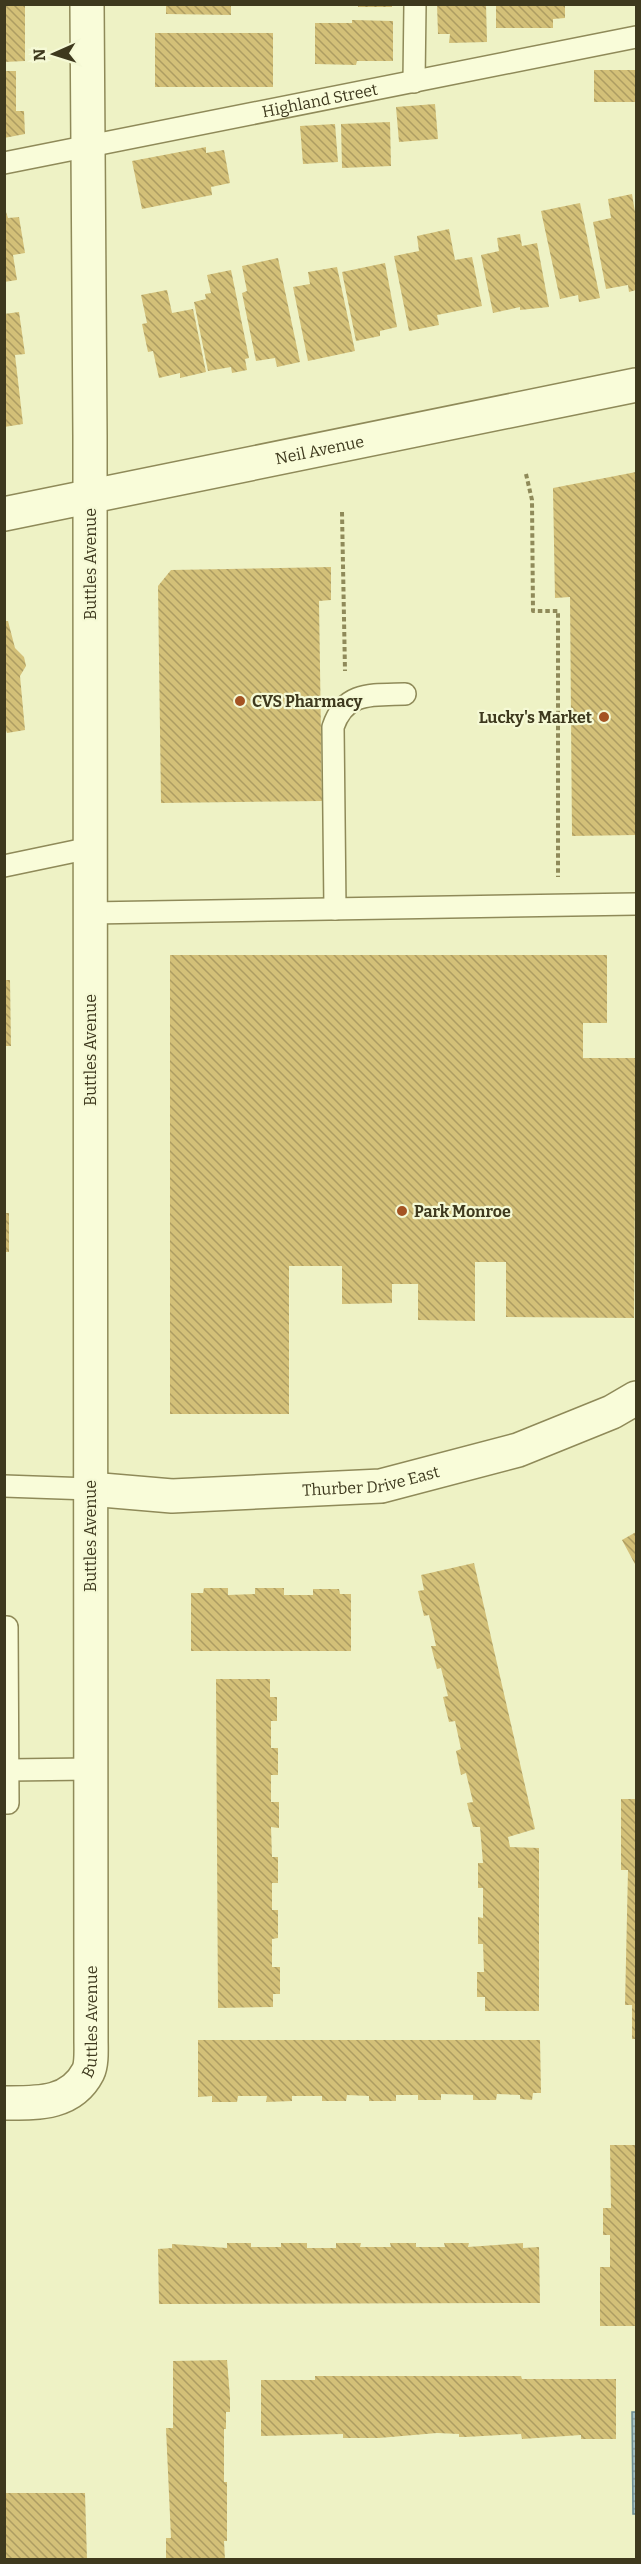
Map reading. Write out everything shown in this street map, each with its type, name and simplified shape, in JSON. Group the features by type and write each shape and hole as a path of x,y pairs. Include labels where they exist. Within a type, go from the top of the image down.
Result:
{"street":[{"name":"Buttles Avenue","path":"4,2103 57,2100 74,2090 89,2071 91,2040 90,496 87,4"},
{"name":"Neil Avenue","path":"4,514 636,384"},
{"name":"Thurber Drive East","path":"90,1489 172,1496 381,1486 518,1450 612,1412 636,1398"}],"lane":[{"path":"414,82 415,4"},
{"name":"Highland Street","path":"4,164 636,36"},
{"path":"335,909 333,727 338,711 348,702 360,697 405,694"},
{"path":"4,866 90,848"},
{"path":"90,913 636,904"},
{"path":"4,1486 90,1489"},
{"path":"4,1627 7,1627 8,1770 8,1803 4,1803"},
{"path":"8,1770 91,1769"}],"path":[{"path":"526,474 532,500 533,611 558,611 558,905"}],"water":[{"path":"632,2412 636,2412 636,2514 633,2514"}],"building":[{"path":"4,4 25,4 25,61 4,62"},
{"path":"166,4 231,4 231,15 166,14"},
{"path":"358,4 392,4 392,7 358,7"},
{"path":"437,4 486,4 487,42 449,43 450,34 438,34"},
{"path":"496,4 565,4 565,18 553,19 553,28 496,28"},
{"path":"352,20 393,21 393,61 357,61 356,65 315,64 315,23 352,23"},
{"path":"155,33 273,33 273,87 155,87"},
{"path":"594,70 636,70 636,102 594,102"},
{"path":"4,71 16,71 16,111 24,111 25,134 4,138"},
{"path":"435,104 438,139 399,142 396,107"},
{"path":"390,122 391,166 342,168 341,124"},
{"path":"335,124 338,162 303,164 300,126"},
{"path":"206,147 206,153 224,150 230,183 211,187 212,195 142,209 132,161"},
{"path":"632,194 636,218 636,290 629,292 628,285 606,289 593,222 611,218 608,199"},
{"path":"580,203 600,298 579,302 578,295 560,299 541,211"},
{"path":"4,206 8,218 19,217 25,253 13,255 17,280 4,282"},
{"path":"449,229 455,260 472,257 482,306 437,315 439,325 409,331 394,256 419,251 417,236"},
{"path":"520,234 522,246 537,243 549,307 520,310 520,307 493,313 481,255 499,251 497,238"},
{"path":"278,258 300,362 277,367 275,358 256,361 242,293 247,291 242,266"},
{"path":"385,263 397,327 380,331 380,336 356,341 342,272"},
{"path":"337,267 355,351 308,361 293,287 310,284 308,272"},
{"path":"231,270 249,358 245,359 247,370 232,373 231,367 208,371 194,302 206,299 205,294 211,293 207,275"},
{"path":"167,290 172,313 193,309 206,372 180,378 180,373 159,378 153,351 148,352 142,324 147,323 141,295"},
{"path":"19,312 25,354 15,355 23,424 4,427 4,314"},
{"name":"Lucky's Market","path":"636,472 636,835 572,836 570,597 555,598 553,488"},
{"name":"CVS Pharmacy","path":"331,567 331,600 319,601 322,801 161,803 158,586 171,570"},
{"path":"4,621 8,621 15,648 24,657 26,666 20,676 25,730 7,733 4,725"},
{"name":"Park Monroe","path":"170,955 607,955 607,1023 583,1023 583,1058 636,1058 634,1318 506,1317 506,1262 475,1262 475,1321 418,1320 418,1284 392,1284 392,1303 342,1304 342,1266 289,1266 289,1414 170,1414"},
{"path":"4,980 10,980 11,1046 4,1046"},
{"path":"5,1213 9,1213 9,1252 5,1252"},
{"path":"636,1532 636,1566 622,1540"},
{"path":"474,1563 535,1829 508,1837 510,1847 539,1848 539,2011 485,2011 485,1997 477,1997 477,1972 484,1972 483,1944 478,1944 478,1917 483,1918 483,1888 478,1888 478,1863 483,1863 480,1827 473,1827 467,1803 473,1802 466,1773 461,1775 456,1751 461,1749 455,1721 449,1722 443,1697 448,1696 441,1668 437,1669 431,1646 436,1646 429,1615 424,1616 418,1591 424,1590 421,1575"},
{"path":"204,1588 228,1588 228,1595 255,1594 255,1588 284,1588 284,1595 313,1595 313,1589 339,1589 340,1594 351,1594 351,1651 191,1651 191,1593 203,1593"},
{"path":"216,1679 270,1679 270,1697 277,1697 277,1721 271,1721 271,1748 278,1748 278,1775 271,1775 271,1802 279,1802 279,1828 271,1827 272,1857 278,1857 278,1883 272,1883 272,1910 278,1910 278,1938 272,1939 272,1967 280,1967 280,1994 273,1994 273,2007 218,2008"},
{"path":"621,1799 636,1799 636,2039 632,2039 632,2005 625,2005 628,1870 621,1870"},
{"path":"198,2040 540,2040 541,2093 533,2093 532,2100 520,2099 520,2095 497,2094 496,2100 473,2100 473,2095 441,2094 441,2100 418,2100 418,2095 396,2095 396,2101 369,2101 369,2096 347,2095 346,2101 322,2101 322,2096 292,2096 292,2101 266,2102 267,2096 238,2096 237,2102 212,2102 212,2096 198,2097"},
{"path":"610,2145 636,2145 636,2326 600,2326 600,2267 610,2267 610,2235 603,2235 603,2208 611,2208"},
{"path":"227,2243 251,2243 251,2247 281,2247 281,2243 307,2243 307,2248 336,2248 336,2243 361,2243 360,2247 391,2247 390,2243 416,2243 416,2247 445,2247 444,2243 469,2243 468,2247 523,2243 523,2248 539,2247 540,2303 159,2304 158,2249 172,2248 172,2244 227,2248"},
{"path":"227,2360 230,2412 226,2412 226,2429 224,2429 224,2482 227,2482 225,2560 166,2560 166,2538 171,2538 166,2428 173,2428 173,2361"},
{"path":"315,2376 521,2376 522,2379 616,2379 616,2439 581,2439 581,2435 522,2439 521,2434 459,2437 459,2434 437,2433 379,2438 343,2438 343,2434 261,2436 261,2380 315,2380"},
{"path":"4,2493 85,2493 87,2560 4,2560"}],"place":[{"name":"CVS Pharmacy","path":"240,701"},
{"name":"Lucky's Market","path":"604,717"},
{"name":"Park Monroe","path":"402,1211"}]}
